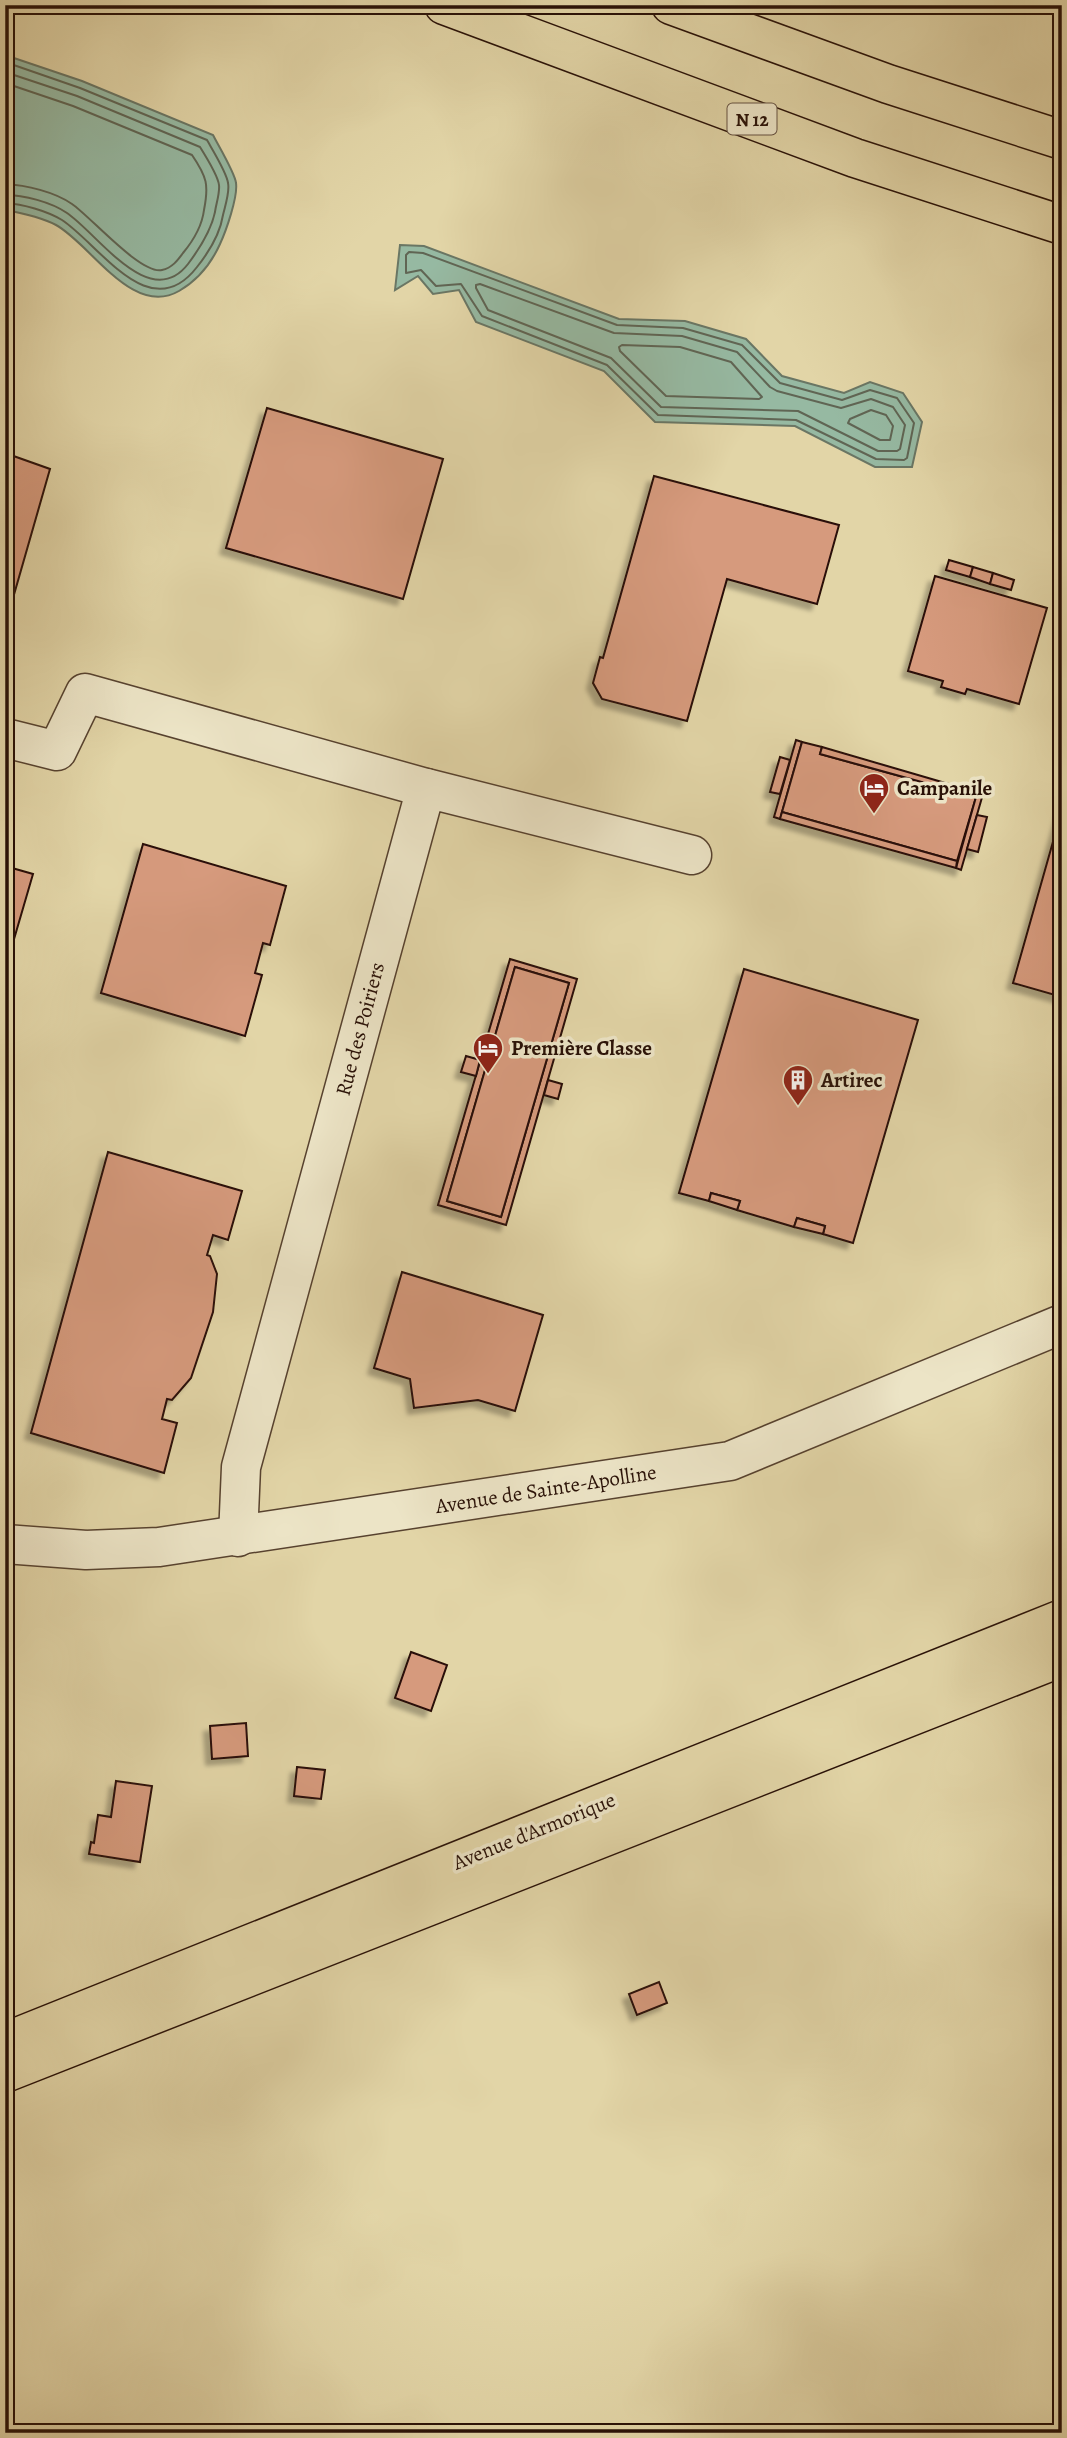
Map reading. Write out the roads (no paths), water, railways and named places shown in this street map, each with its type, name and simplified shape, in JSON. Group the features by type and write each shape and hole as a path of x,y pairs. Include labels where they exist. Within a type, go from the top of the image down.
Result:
{"main road":[{"name":"N 12","path":"444,5 855,158 1062,225"},
{"path":"671,5 888,84 1062,140"},
{"name":"Avenue d'Armorique","path":"5,2042 1062,1619"},
{"name":"Avenue d'Armorique","path":"5,2073 1062,1657"}],"street":[{"path":"5,738 57,751 85,693 426,788 692,855"},
{"name":"Rue des Poiriers","path":"238,1536 241,1467 426,788"},
{"name":"Avenue de Sainte-Apolline","path":"5,1544 86,1550 159,1547 730,1461 1062,1324"}],"water":[{"path":"5,55 82,81 213,135 235,178 235,197 216,251 208,265 192,282 179,291 162,297 145,295 113,275 56,225 5,210"},
{"path":"400,245 424,246 619,319 685,321 746,339 782,376 844,393 870,382 903,393 922,422 912,467 875,467 795,426 655,422 604,371 476,322 459,290 433,294 418,276 395,290"}],"place":[{"name":"Campanile","path":"874,815"},
{"name":"Première Classe","path":"488,1075"},
{"name":"Artirec","path":"798,1107"}]}
